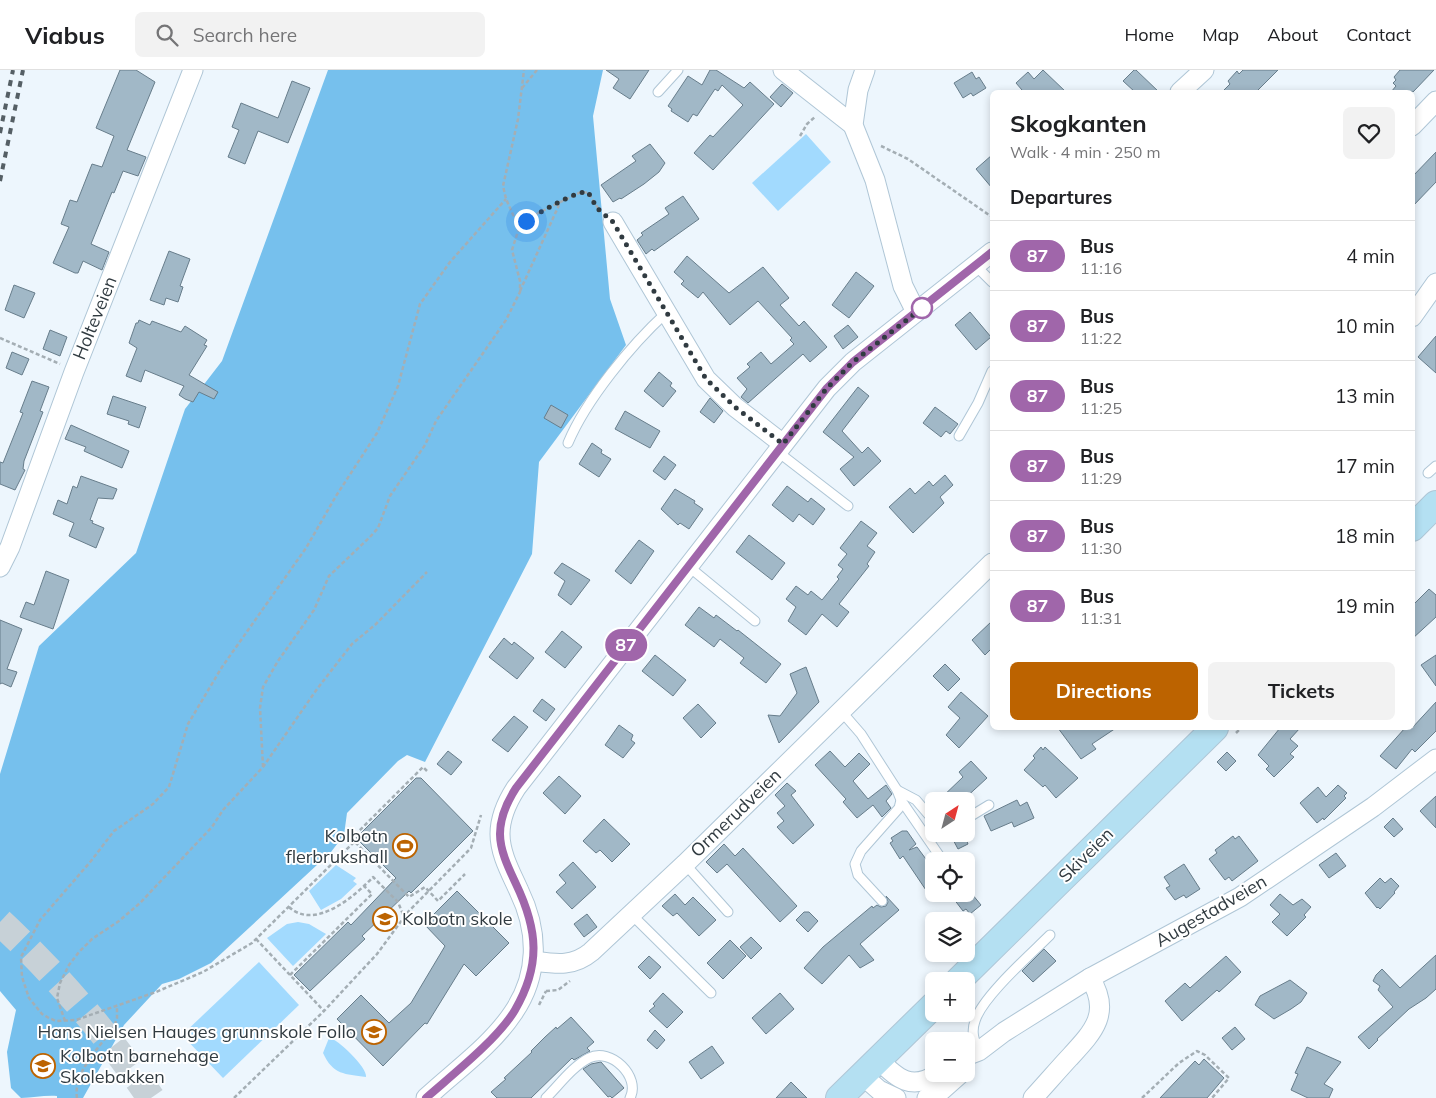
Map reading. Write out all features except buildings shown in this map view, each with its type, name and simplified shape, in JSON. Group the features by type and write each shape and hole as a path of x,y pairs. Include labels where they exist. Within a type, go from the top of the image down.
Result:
{"main road":[{"name":"Skiveien","path":"967,972 1212,730"},
{"path":"839,1098 925,1014"}],"street":[{"name":"Holteveien","path":"0,567 10,547 74,372 193,70"},
{"path":"783,70 827,104 855,130 875,180 903,286 916,312"},
{"path":"855,130 858,90 865,70"},
{"path":"1182,90 1204,70"},
{"path":"1415,123 1436,101"},
{"path":"613,222 706,379 781,448"},
{"path":"426,1098 502,1028 520,1000 529,981 534,961 533,932 530,917 502,847 500,834 504,809 516,788 827,388 853,362 990,254"},
{"path":"1415,313 1436,283"},
{"name":"Ormerudveien","path":"534,961 563,964 580,960 591,952 684,864 990,565"},
{"name":"Augestadveien","path":"975,1052 1090,978 1240,897 1373,808 1436,759"},
{"path":"1033,1098 1094,1029 1099,1014 1100,999 1097,989 1090,978"},
{"path":"870,1067 905,1081 925,1080"},
{"path":"870,1067 880,1090 896,1098"},
{"path":"927,1098 942,1090 951,1082"}],"lane":[{"path":"658,92 678,70"},
{"path":"975,265 990,280"},
{"path":"568,443 574,428 605,382 653,324 666,313"},
{"path":"959,436 978,403 990,376"},
{"path":"781,448 848,506"},
{"path":"1428,474 1436,466"},
{"path":"688,566 755,621"},
{"path":"841,711 861,734 897,790 901,800 937,852"},
{"path":"897,790 916,800 925,810"},
{"path":"882,902 858,875 855,864 862,851 899,808 901,800"},
{"path":"975,814 990,806"},
{"path":"684,864 728,912"},
{"path":"631,914 711,993"},
{"path":"973,1032 977,1016 1008,977 1050,935"},
{"path":"546,1098 581,1063 592,1056 602,1056 621,1065 629,1075 633,1085 630,1098"}],"path":[{"path":"519,228 506,199 503,186 513,147 524,70"},
{"path":"521,88 538,70"},
{"path":"800,136 807,124 827,104"},
{"path":"855,130 908,159 990,215"},
{"path":"520,292 520,281 512,250 516,234 526,221 581,192 588,192 597,208 613,222"},
{"path":"354,842 256,939 228,959 180,983 90,1017 65,1021 48,1018 33,1003 22,977 21,957 40,920 114,831 153,804 169,787 188,724 222,667 306,548 336,496 377,433 398,386 420,304 450,262 506,199"},
{"path":"263,767 260,708 263,687 278,661 314,610 329,576 378,528 390,496 425,445 436,421 506,320 560,203"},
{"path":"0,338 74,372"},
{"path":"65,1021 57,998 60,983 69,965 92,939 119,921 140,903 212,827 223,810 263,767 352,644 376,624 427,572"},
{"path":"427,771 423,767 354,835 353,840 409,897 425,888 438,901 465,874"},
{"path":"234,1098 324,1011 377,954 404,917 472,848 481,815"},
{"path":"289,907 300,914 318,914 338,906 373,877 398,902 404,917"},
{"path":"290,975 372,894 364,886"},
{"path":"256,939 324,1011"},
{"path":"538,986 546,991 558,990 574,976"},
{"path":"78,1098 76,1089 81,1073 114,1027 117,1018 116,1007"},
{"path":"1142,1098 1179,1063 1190,1054 1198,1052 1205,1055 1229,1078 1212,1098"}],"shaded area":[{"path":"328,70 603,70 593,116 610,299 626,345 539,462 532,554 425,762 407,755 398,761 347,813 344,835 331,852 211,963 179,979 162,984 124,1025 83,1098 57,1098 57,1096 52,1096 21,1098 11,1088 7,1052 16,1010 0,991 0,774 39,646 136,553 185,409 222,361"},
{"path":"806,134 831,162 778,211 752,183"},
{"path":"336,865 356,878 353,881 357,884 341,899 321,910 309,891"},
{"path":"298,922 309,924 326,934 293,966 267,938 287,924"},
{"path":"259,962 299,1005 223,1078 182,1035"},
{"path":"329,1038 333,1039 351,1054 362,1067 366,1077 340,1072 331,1066 323,1053"}],"tunnel":[{"path":"0,922 61,984 99,1028 151,1098"}],"railway":[{"path":"0,133 13,70"},
{"path":"0,181 23,70"}],"bus line":[{"name":"87","path":"426,1098 502,1028 514,1012 529,981 534,961 533,932 525,903 506,863 500,834 504,809 516,788 827,388 853,362 990,254"}],"place":[{"name":"Kolbotn flerbrukshall","path":"405,846"},
{"name":"Kolbotn skole","path":"385,919"},
{"name":"Hans Nielsen Hauges grunnskole Follo","path":"374,1032"},
{"name":"Kolbotn barnehage Skolebakken","path":"43,1066"}],"route":[{"path":"526,221 572,196 581,192 588,192 592,196 597,208 613,222 706,379 735,407 783,444 827,388 853,362 922,308"}]}
